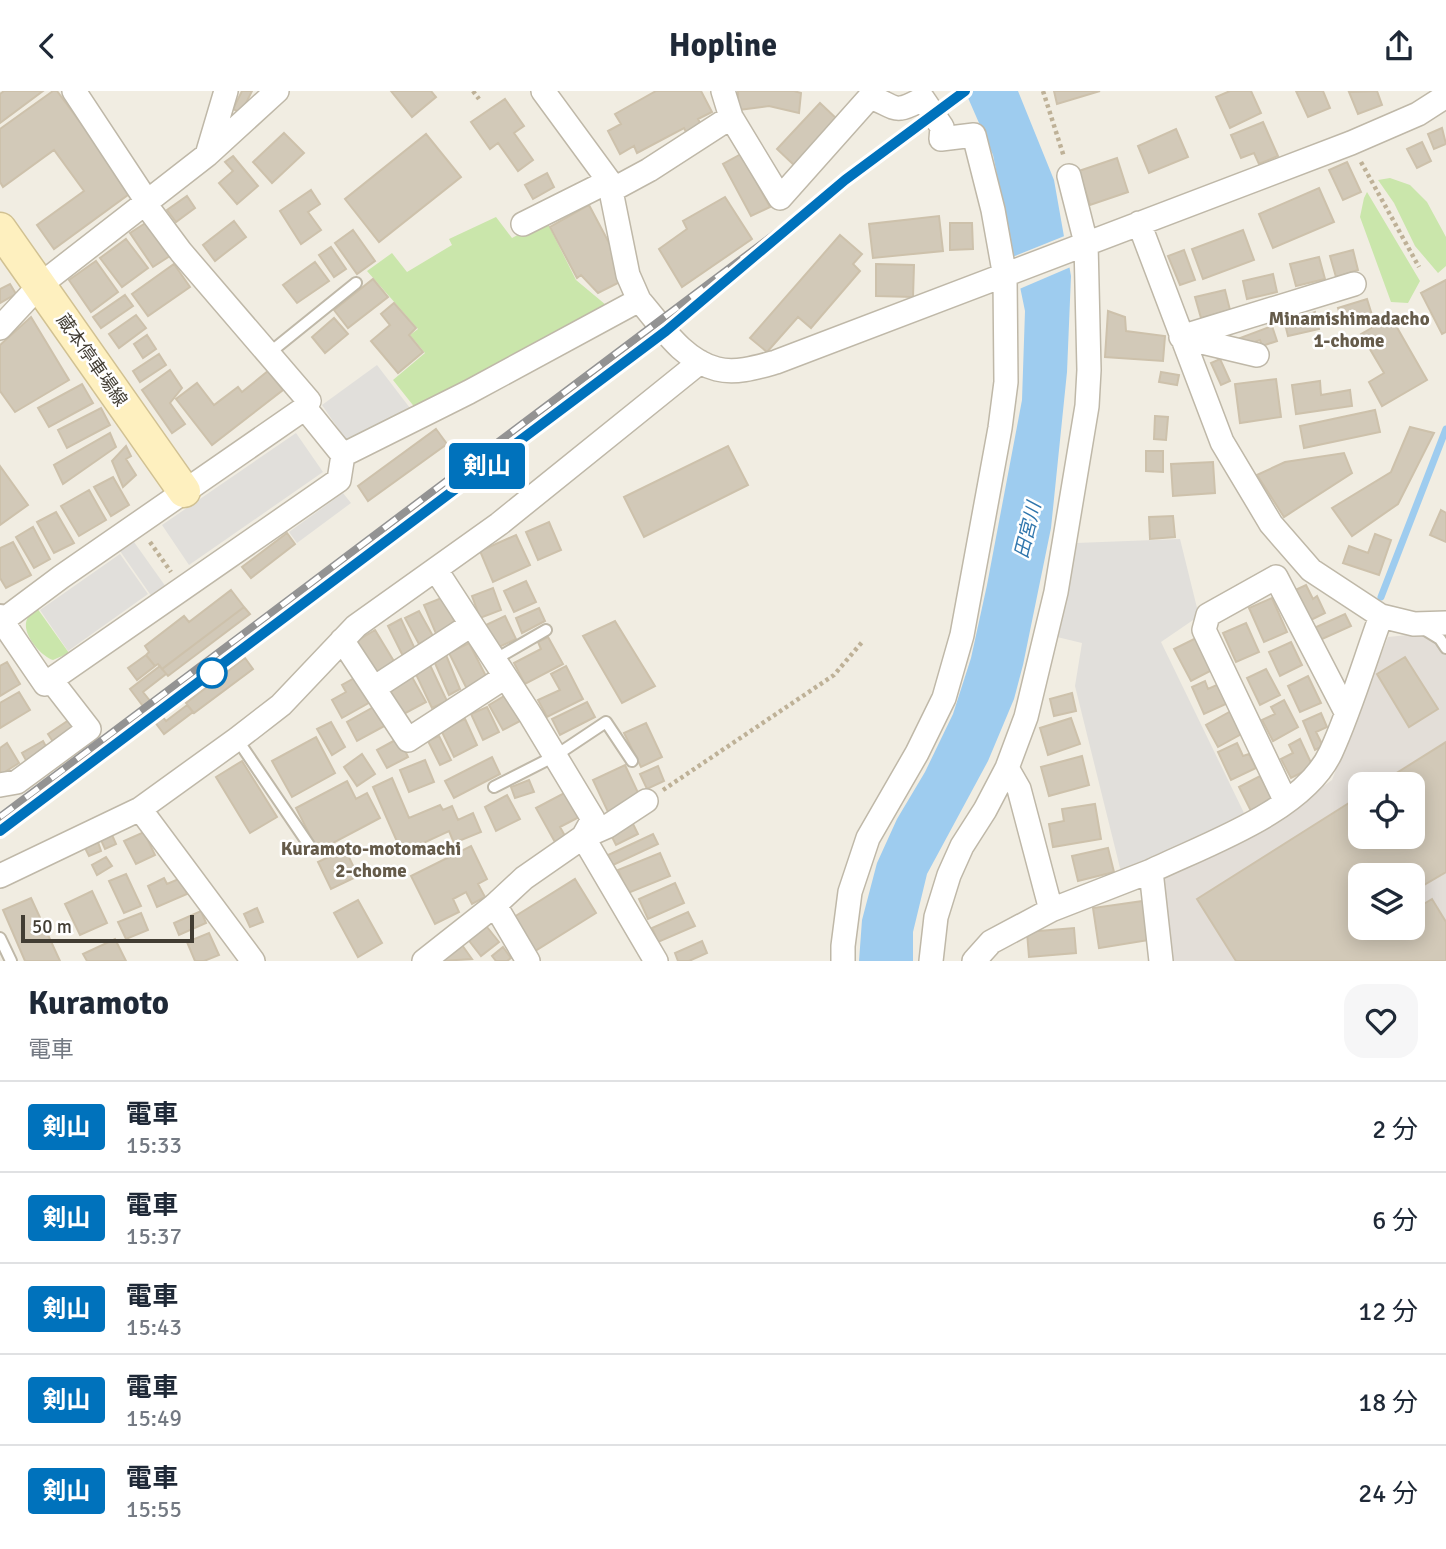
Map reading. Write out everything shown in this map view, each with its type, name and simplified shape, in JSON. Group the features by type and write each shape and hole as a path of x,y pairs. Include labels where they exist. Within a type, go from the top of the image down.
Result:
{"main road":[{"name":"蔵本停車場線","path":"0,229 184,491"}],"street":[{"path":"74,91 181,252 309,401 305,408 184,491 3,628 45,684 338,480 343,455"},
{"path":"207,155 226,91"},
{"path":"0,328 40,285 207,155 277,91"},
{"path":"543,91 611,186 628,275 639,300 684,352 718,369 746,369 776,362 1351,143 1439,101"},
{"path":"723,91 731,117 779,198 863,97 876,98 896,108 902,108 927,95 942,127 941,139 974,135 1007,276 1006,382 962,635 944,698 918,753 868,838 850,892 843,961"},
{"path":"1414,91 1439,101"},
{"path":"523,224 649,170 731,117"},
{"path":"931,961 936,917 949,875 962,846 1007,768 1026,717 1040,668 1056,592 1087,406 1089,370 1081,245 1069,176"},
{"path":"1139,223 1222,442 1271,524 1311,570 1381,617 1414,624 1446,623"},
{"path":"1181,337 1354,283"},
{"path":"343,455 469,392 639,300"},
{"path":"1181,337 1257,355"},
{"path":"0,876 139,809 237,739 281,705 356,627 499,524 700,362"},
{"path":"305,408 343,455"},
{"path":"1286,803 1204,630 1208,615 1305,564"},
{"path":"436,570 593,819 583,837"},
{"path":"1276,577 1346,712"},
{"path":"974,961 991,942 1051,909 1151,870 1266,817 1286,803 1312,779 1331,754 1381,617"},
{"path":"374,688 471,625"},
{"path":"342,641 408,740 500,669"},
{"path":"0,785 17,782 89,729 51,680"},
{"path":"1007,768 1020,789 1051,909"},
{"path":"424,961 495,905 524,878 583,837 608,826 646,801"},
{"path":"139,809 253,961"},
{"path":"583,837 656,961"},
{"path":"1151,870 1161,961"},
{"path":"495,905 528,961"}],"lane":[{"path":"268,354 356,283"},
{"path":"1414,624 1440,639 1446,648"},
{"path":"500,669 546,630"},
{"path":"494,787 555,756 606,722 632,761"},
{"path":"237,739 311,848"},
{"path":"0,937 11,961"}],"path":[{"path":"473,91 479,99"},
{"path":"1043,91 1052,113 1069,176"},
{"path":"1351,143 1419,267"},
{"path":"144,532 176,579"},
{"path":"646,801 834,675 863,641"}],"shaded area":[{"path":"377,365 413,412 348,443 322,405"},
{"path":"296,433 323,472 189,565 162,525"},
{"path":"343,493 351,503 297,543 289,532"},
{"path":"1180,539 1199,616 1161,642 1245,815 1121,872 1075,686 1082,643 1057,637 1076,543"},
{"path":"134,542 166,587 152,597 120,551"},
{"path":"120,554 148,594 68,651 40,610"},
{"path":"1446,631 1446,961 1170,961 1161,876 1268,826 1332,780 1388,637"}],"green space":[{"path":"1390,178 1410,185 1427,202 1446,237 1446,266 1438,273 1415,246 1394,203 1378,180"},
{"path":"1367,192 1420,281 1408,303 1391,302 1360,217"},
{"path":"496,217 512,238 546,220 576,280 606,305 416,409 393,380 425,353 410,335 418,329 367,271 392,253 407,272 452,245 449,239"},
{"path":"37,608 69,653 53,660 34,645 26,623"}],"water":[{"name":"田宮川","path":"965,91 1018,91 1054,180 1071,276 1067,372 1051,528 1014,699 988,761 927,874 913,932 913,961 859,961 862,920 877,863 897,819 925,772 953,714 971,658 1022,400 1025,311 993,155"}],"pier":[{"path":"1067,235 1073,266 1017,290 1010,258"}],"building":[{"path":"4,91 43,91 0,123 0,94"},
{"path":"53,91 57,91 132,192 54,249 37,225 84,191 54,150 3,187 0,182 0,129"},
{"path":"242,91 252,91 241,113 233,109"},
{"path":"391,91 431,91 436,97 412,117"},
{"path":"656,91 701,91 712,112 698,119 702,126 687,134 684,128 637,153 634,146 620,154 608,131 621,124 615,114"},
{"path":"738,91 801,93 799,113 769,106 738,110"},
{"path":"1054,91 1100,91 1057,104"},
{"path":"1230,91 1251,91 1261,113 1230,128 1216,97"},
{"path":"1296,91 1323,91 1330,108 1308,117"},
{"path":"1377,91 1382,105 1358,114 1349,92"},
{"path":"505,99 524,126 514,133 533,160 518,171 498,143 490,149 471,122"},
{"path":"820,103 837,119 794,165 777,149"},
{"path":"1263,122 1278,156 1259,164 1254,153 1241,158 1231,135"},
{"path":"1442,128 1446,144 1434,149 1428,134"},
{"path":"1176,129 1188,157 1149,173 1138,146"},
{"path":"284,133 304,153 272,183 253,162"},
{"path":"426,134 461,177 379,242 345,199"},
{"path":"1422,142 1431,161 1417,168 1407,149"},
{"path":"741,154 770,207 751,216 723,164"},
{"path":"233,156 258,186 237,204 219,183 233,171 225,162"},
{"path":"1117,158 1128,192 1090,205 1079,171"},
{"path":"1347,162 1361,192 1343,200 1329,170"},
{"path":"547,173 554,187 533,199 525,185"},
{"path":"1319,188 1334,222 1273,248 1259,214"},
{"path":"311,190 320,204 308,212 321,230 301,244 280,211"},
{"path":"187,196 195,208 176,222 167,210"},
{"path":"725,197 752,239 682,287 659,249 687,229 683,221"},
{"path":"589,205 616,256 620,282 598,293 581,275 577,278 550,227"},
{"path":"939,216 943,251 873,258 869,224"},
{"path":"150,220 173,254 153,267 130,233"},
{"path":"234,221 246,237 215,261 203,245"},
{"path":"950,223 972,223 973,249 950,250"},
{"path":"353,230 375,261 357,274 335,243"},
{"path":"1243,230 1254,260 1203,279 1192,249"},
{"path":"840,235 862,254 853,264 860,271 811,328 798,317 767,352 750,338"},
{"path":"126,239 148,268 122,287 100,258"},
{"path":"331,247 346,269 334,277 319,255"},
{"path":"1184,250 1195,280 1180,285 1168,256"},
{"path":"1353,250 1358,270 1336,277 1330,256"},
{"path":"1319,257 1325,279 1296,286 1290,264"},
{"path":"96,261 118,292 91,312 69,280"},
{"path":"315,262 329,281 297,303 283,285"},
{"path":"174,264 190,287 148,316 132,294"},
{"path":"876,264 914,265 913,297 876,296"},
{"path":"1273,274 1277,292 1247,299 1243,281"},
{"path":"373,279 388,297 348,328 334,310"},
{"path":"1446,280 1446,332 1442,334 1421,293"},
{"path":"10,284 16,294 0,303 0,289"},
{"path":"1225,290 1230,310 1201,318 1195,297"},
{"path":"125,295 133,306 101,328 93,317"},
{"path":"1367,299 1372,315 1343,324 1338,308"},
{"path":"394,303 416,328 409,335 423,352 398,373 371,341 390,325 381,314"},
{"path":"1108,311 1125,317 1126,331 1165,336 1163,361 1105,357"},
{"path":"1315,312 1319,329 1288,336 1286,328 1302,323 1300,317"},
{"path":"136,315 146,328 119,348 109,334"},
{"path":"31,317 69,380 15,412 0,391 0,345"},
{"path":"1391,317 1427,380 1382,406 1369,382 1384,373 1361,334"},
{"path":"334,318 348,334 325,353 312,337"},
{"path":"1272,326 1277,341 1262,346 1260,340 1243,346 1240,338"},
{"path":"147,335 156,349 143,358 134,344"},
{"path":"159,354 166,365 140,382 133,371"},
{"path":"1220,359 1230,381 1221,385 1211,363"},
{"path":"170,370 182,388 170,403 185,424 172,433 142,390"},
{"path":"268,371 283,390 212,445 176,399 197,383 214,405 238,387 242,392"},
{"path":"1161,372 1179,375 1177,385 1159,382"},
{"path":"1276,379 1281,417 1240,423 1235,384"},
{"path":"1320,381 1321,395 1350,390 1352,406 1296,414 1292,385"},
{"path":"82,384 93,403 49,427 38,408"},
{"path":"101,408 110,425 67,448 58,430"},
{"path":"1375,410 1380,432 1304,448 1300,426"},
{"path":"1155,416 1168,417 1166,440 1154,439"},
{"path":"1410,427 1434,433 1398,504 1352,536 1332,508 1391,472"},
{"path":"436,429 447,444 368,501 358,486"},
{"path":"110,433 116,447 63,484 54,465"},
{"path":"126,446 131,456 126,459 136,475 123,487 112,461"},
{"path":"728,446 748,485 644,537 624,497"},
{"path":"1146,451 1163,451 1163,472 1146,471"},
{"path":"1344,453 1352,473 1284,517 1257,475 1285,462"},
{"path":"1213,462 1215,493 1173,496 1171,464"},
{"path":"0,466 28,505 0,525"},
{"path":"113,477 129,505 111,516 94,487"},
{"path":"89,490 106,520 79,536 61,506"},
{"path":"1441,510 1446,513 1446,542 1430,535"},
{"path":"56,512 74,543 54,553 37,522"},
{"path":"1173,516 1175,537 1150,539 1149,517"},
{"path":"549,522 561,550 538,560 526,532"},
{"path":"33,527 50,559 34,568 16,537"},
{"path":"287,533 295,544 251,578 242,567"},
{"path":"1375,534 1391,540 1379,575 1343,563 1349,546 1368,553"},
{"path":"516,535 530,565 493,582 480,551"},
{"path":"13,542 31,575 6,588 0,578 0,548"},
{"path":"526,581 536,602 514,612 504,591"},
{"path":"1306,585 1313,599 1317,596 1325,613 1307,622 1291,592"},
{"path":"493,588 501,610 480,618 472,596"},
{"path":"231,590 244,607 162,669 158,664 155,666 146,655 149,652 145,646 184,616 189,622"},
{"path":"444,597 455,623 437,636 424,605"},
{"path":"1272,598 1287,632 1264,642 1249,608"},
{"path":"244,607 250,614 168,676 162,669"},
{"path":"539,608 545,621 522,633 516,618"},
{"path":"419,611 433,636 419,644 405,618"},
{"path":"1345,614 1351,626 1320,640 1314,628"},
{"path":"505,616 516,639 497,648 486,625"},
{"path":"401,619 415,649 403,656 388,626"},
{"path":"615,621 655,686 622,703 583,636"},
{"path":"1246,623 1259,652 1236,662 1223,633"},
{"path":"375,630 395,663 375,674 355,642"},
{"path":"548,637 563,664 525,684 514,663 541,649 538,642"},
{"path":"1196,638 1212,670 1191,681 1174,649"},
{"path":"1291,642 1302,665 1280,676 1269,652"},
{"path":"469,643 487,678 467,689 449,653"},
{"path":"146,655 155,666 137,680 128,668"},
{"path":"446,655 460,689 449,695 434,661"},
{"path":"1405,657 1438,709 1409,727 1377,674"},
{"path":"245,658 253,669 194,713 186,703"},
{"path":"7,662 20,684 0,696 0,666"},
{"path":"429,663 447,701 432,708 414,670"},
{"path":"160,666 166,674 143,692 166,721 187,705 193,712 164,734 130,689"},
{"path":"566,666 583,699 547,717 538,700 560,690 551,674"},
{"path":"1266,669 1280,695 1260,705 1247,678"},
{"path":"358,676 372,701 342,718 332,700 346,692 342,685"},
{"path":"1308,676 1321,703 1300,712 1288,686"},
{"path":"412,677 426,702 402,715 388,690"},
{"path":"1205,681 1208,689 1219,684 1228,703 1204,714 1192,687"},
{"path":"19,692 30,710 0,728 0,703"},
{"path":"1072,693 1076,711 1054,716 1050,699"},
{"path":"506,695 520,721 503,730 489,705"},
{"path":"1284,700 1298,727 1273,741 1262,720 1275,714 1271,707"},
{"path":"587,702 595,717 560,735 552,719"},
{"path":"377,705 388,724 357,741 347,722"},
{"path":"487,707 499,732 483,740 471,714"},
{"path":"1231,711 1243,733 1218,747 1206,725"},
{"path":"1321,713 1327,727 1316,732 1323,746 1315,750 1303,721"},
{"path":"1071,718 1080,744 1048,755 1040,728"},
{"path":"465,719 477,745 454,757 441,730"},
{"path":"69,720 76,732 55,745 48,734"},
{"path":"331,722 345,747 332,755 317,729"},
{"path":"646,723 662,757 641,767 624,733"},
{"path":"439,736 451,760 440,765 428,741"},
{"path":"316,737 335,773 292,797 272,761"},
{"path":"399,738 408,757 387,768 377,750"},
{"path":"1300,739 1313,767 1291,778 1281,759 1293,753 1289,745"},
{"path":"43,741 49,752 28,764 22,753"},
{"path":"1446,742 1446,872 1425,884 1425,863 1348,863 1348,940 1425,940 1425,903 1432,899 1446,922 1446,961 1236,961 1197,899 1348,804 1348,849 1425,849 1425,772 1398,772"},
{"path":"7,743 19,763 0,775 0,748"},
{"path":"1237,743 1243,756 1249,754 1256,768 1231,780 1218,752"},
{"path":"362,754 375,774 357,786 344,767"},
{"path":"1082,756 1089,785 1049,796 1041,767"},
{"path":"492,757 500,774 454,798 445,781"},
{"path":"425,760 434,782 409,792 400,770"},
{"path":"242,761 277,817 250,833 216,777"},
{"path":"625,765 640,797 608,812 593,780"},
{"path":"658,766 664,781 647,789 640,774"},
{"path":"1260,776 1274,802 1252,813 1239,787"},
{"path":"392,778 409,818 440,805 443,810 452,806 458,820 473,813 481,832 454,843 449,831 402,853 373,787"},
{"path":"529,780 534,792 515,798 511,787"},
{"path":"347,781 356,799 367,793 380,818 318,851 296,808"},
{"path":"568,791 581,816 560,827 565,836 555,842 536,808"},
{"path":"507,795 520,819 496,831 485,807"},
{"path":"1095,804 1101,839 1053,847 1049,824 1064,821 1062,809"},
{"path":"632,822 638,834 616,845 610,833"},
{"path":"144,832 155,855 136,864 124,841"},
{"path":"653,834 658,844 611,866 606,856"},
{"path":"112,835 116,844 105,849 101,840"},
{"path":"98,842 101,851 89,856 85,848"},
{"path":"471,846 487,879 478,884 485,897 472,904 466,892 453,899 459,912 435,924 411,876"},
{"path":"1108,848 1114,872 1078,881 1072,856"},
{"path":"345,849 358,876 331,889 318,862"},
{"path":"660,853 670,876 628,893 618,870"},
{"path":"106,857 112,866 97,875 92,865"},
{"path":"126,874 141,906 124,913 109,881"},
{"path":"164,878 167,884 181,878 187,894 157,907 148,886"},
{"path":"575,879 596,913 535,951 514,917"},
{"path":"675,883 684,903 648,919 639,899"},
{"path":"92,891 107,923 80,935 65,904"},
{"path":"31,898 60,961 25,961 3,910"},
{"path":"358,900 382,943 358,957 334,913"},
{"path":"1143,901 1149,940 1099,948 1093,908"},
{"path":"257,908 263,922 250,927 244,914"},
{"path":"201,911 206,923 179,935 174,923"},
{"path":"688,912 695,926 658,942 652,928"},
{"path":"141,913 148,930 126,939 118,922"},
{"path":"483,922 499,942 481,956 467,938"},
{"path":"1074,928 1076,953 1029,957 1027,932"},
{"path":"209,933 219,955 204,961 195,961 187,942"},
{"path":"115,939 126,961 87,961 83,954"},
{"path":"702,941 707,953 689,961 678,961 675,953"},
{"path":"462,945 472,959 441,961"},
{"path":"503,947 511,958 507,961 496,961 492,956"}],"waterway":[{"path":"1381,597 1446,429"}],"railway":[{"path":"0,817 965,91"},
{"path":"0,831 619,367 709,295"}],"train":[{"name":"剣山","path":"0,831 666,331 845,180 965,91"}],"district":[{"name":"Minamishimadacho 1-chome","path":"1349,329"},
{"name":"Kuramoto-motomachi 2-chome","path":"371,859"}]}
